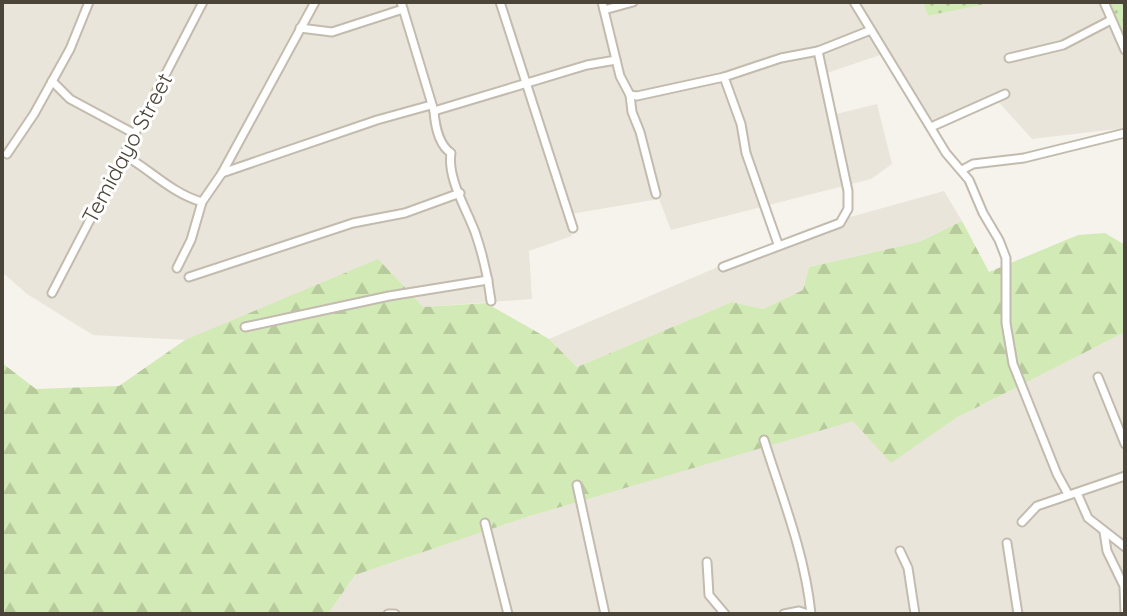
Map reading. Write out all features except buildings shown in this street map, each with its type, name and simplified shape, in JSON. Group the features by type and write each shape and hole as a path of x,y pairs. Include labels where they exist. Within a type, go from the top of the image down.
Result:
{"street":[{"path":"7,154 79,32 89,2"},
{"name":"Temidayo Street","path":"52,293 203,2"},
{"path":"177,268 191,240 202,202 222,173 315,2"},
{"path":"500,2 573,228"},
{"path":"633,2 603,6 656,194"},
{"path":"854,2 954,165 962,170 1006,258 1006,323 1013,364 1057,474 1088,518 1125,547"},
{"path":"1104,2 1125,50"},
{"path":"300,28 332,32 402,6 438,133 445,149 451,153 450,164 475,232 491,301"},
{"path":"1009,58 1063,45 1111,20"},
{"path":"630,95 724,77 781,58 818,51 871,30"},
{"path":"723,267 840,223 848,209 848,191 818,51"},
{"path":"222,173 377,120 527,85 587,65 616,60"},
{"path":"724,77 741,124 746,153 778,244"},
{"path":"52,81 70,99 135,134"},
{"path":"931,127 1005,94"},
{"path":"962,170 973,164 1024,158 1125,133"},
{"path":"124,155 155,178 202,202"},
{"path":"189,277 353,223 405,213 460,193"},
{"path":"245,327 389,296 488,280"},
{"path":"1098,377 1125,444"},
{"path":"764,440 808,589 810,614 799,611 784,614"},
{"path":"1022,522 1037,506 1123,477 1125,490"},
{"path":"577,485 605,614"},
{"path":"485,523 508,614"},
{"path":"1104,532 1107,551 1124,586 1125,613"},
{"path":"1007,543 1018,614"},
{"path":"900,551 908,568 915,614"},
{"path":"707,562 709,595 725,614"},
{"path":"388,614 395,614"}],"shaded area":[{"path":"2,2 923,2 928,16 995,2 1108,2 1125,35 1125,128 1032,139 994,97 935,124 889,52 821,75 832,115 877,104 892,164 871,179 671,230 659,199 565,215 572,236 529,251 532,299 423,307 187,340 93,335 27,294 2,272"},
{"path":"944,191 962,221 919,242 809,267 803,290 763,309 732,302 577,367 549,339 807,229"},
{"path":"1125,332 1125,614 328,614 355,575 530,516 854,420 891,462 956,418"}],"green space":[{"path":"923,2 995,2 928,16"},
{"path":"1108,2 1125,2 1125,35"},
{"path":"962,221 989,272 1078,235 1105,233 1125,245 1125,332 956,418 891,463 853,421 530,516 355,575 328,614 2,614 2,363 36,389 119,386 185,340 378,259 423,307 486,303 549,339 577,367 732,302 763,309 803,290 809,267 919,242"}]}
